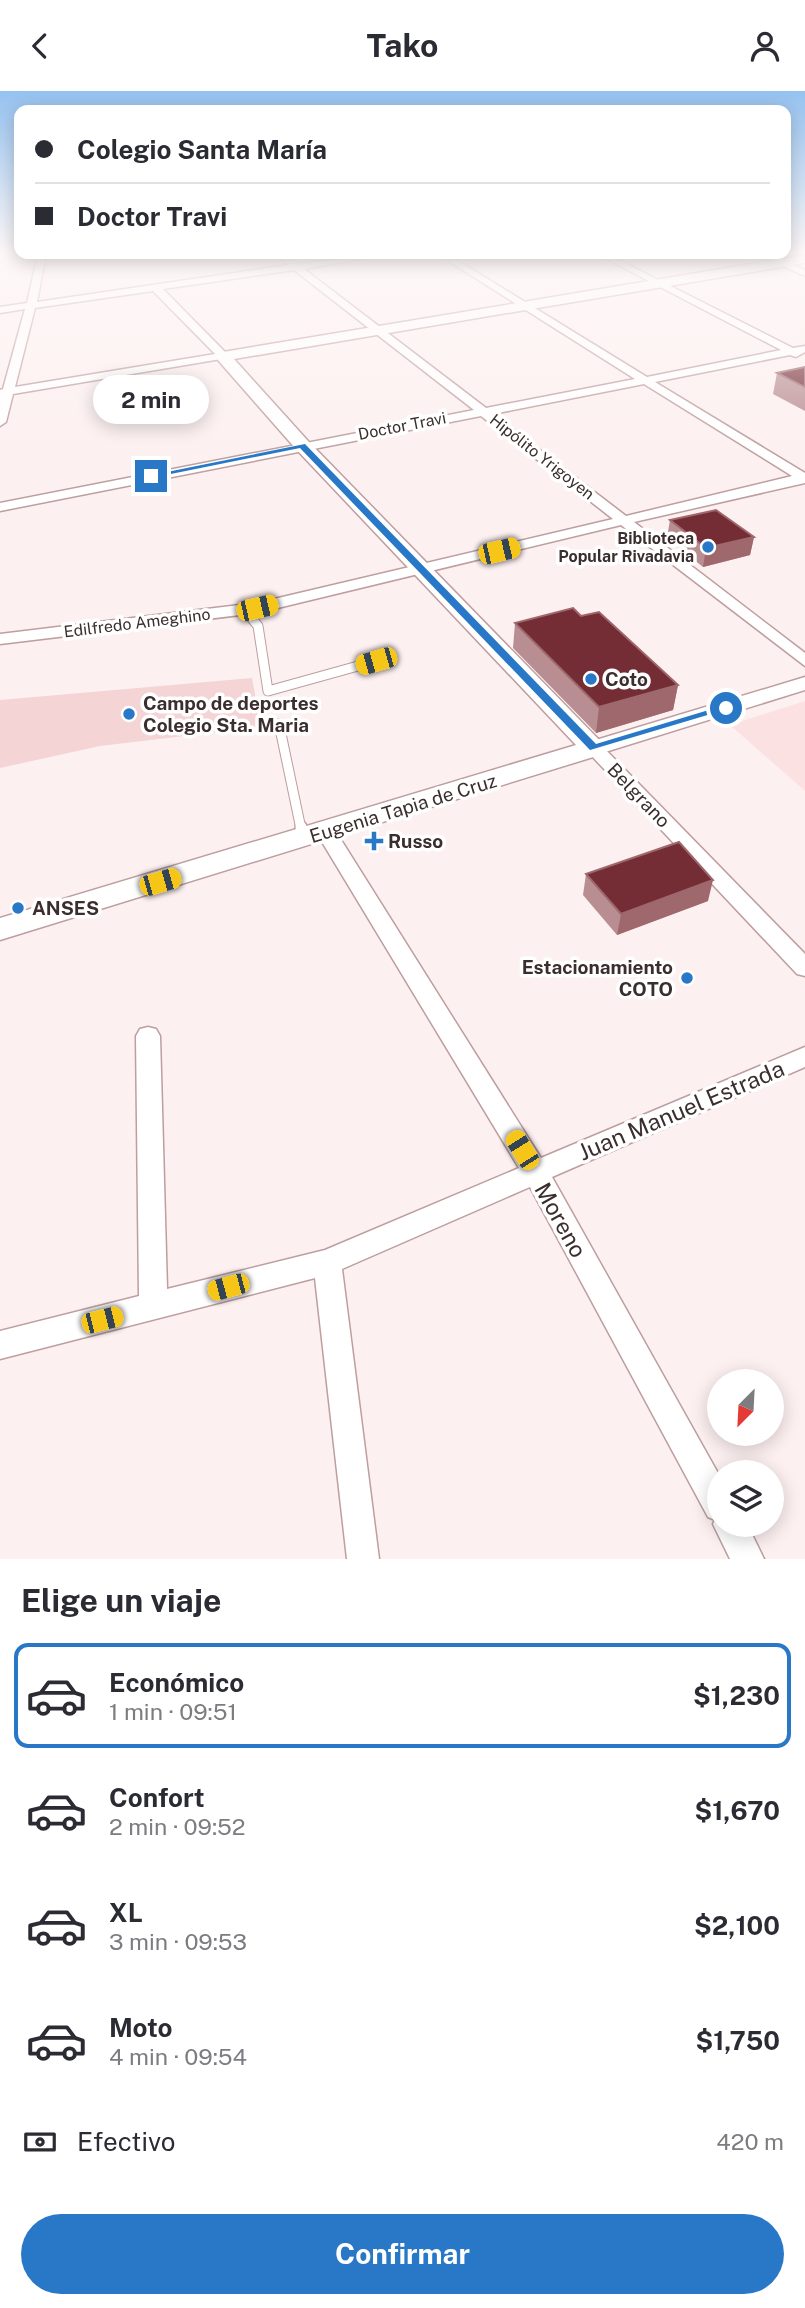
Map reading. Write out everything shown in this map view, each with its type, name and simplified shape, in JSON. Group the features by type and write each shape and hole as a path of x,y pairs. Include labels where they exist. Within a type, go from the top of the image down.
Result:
{"main road":[{"path":"223,356 437,320"},
{"name":"Belgrano","path":"223,356 302,445 594,748"},
{"name":"Eugenia Tapia de Cruz","path":"0,929 315,836 594,748"}],"street":[{"path":"0,422 4,393 27,320"},
{"name":"Belgrano","path":"187,320 223,356"},
{"name":"Hipólito Yrigoyen","path":"367,320 805,661"},
{"path":"548,320 804,478"},
{"path":"731,320 805,358"},
{"name":"Doctor Travi","path":"0,507 302,445 805,349"},
{"path":"4,393 223,356"},
{"name":"Edilfredo Ameghino","path":"0,639 245,610 804,478"},
{"name":"Eugenia Tapia de Cruz","path":"594,748 805,683"},
{"name":"Belgrano","path":"594,748 805,968"},
{"name":"Moreno","path":"315,836 536,1173 707,1484"},
{"path":"148,1036 153,1307"},
{"name":"Juan Manuel Estrada","path":"0,1345 327,1262 805,1057"},
{"path":"327,1262 363,1559"},
{"path":"736,1537 748,1559"}],"lane":[{"path":"245,610 258,626 268,691 376,661"},
{"path":"279,724 315,836"}],"shaded area":[{"name":"Campo de deportes Colegio Sta. Maria","path":"252,678 261,727 100,746 0,768 0,700"},
{"path":"805,701 805,791 730,725"}],"building":[{"path":"805,367 805,387 777,373"},
{"path":"716,510 754,537 706,548 670,520"},
{"path":"573,608 581,616 599,612 678,685 599,707 515,623"},
{"path":"679,842 713,880 621,914 586,874"}],"place":[{"name":"Biblioteca Popular Rivadavia","path":"708,547"},
{"name":"Coto","path":"591,679"},
{"name":"Campo de deportes Colegio Sta. Maria","path":"129,714"},
{"name":"Russo","path":"374,841"},
{"name":"ANSES","path":"18,908"},
{"name":"Estacionamiento COTO","path":"687,978"}],"route":[{"path":"151,476 302,445 594,748 726,708"}]}
